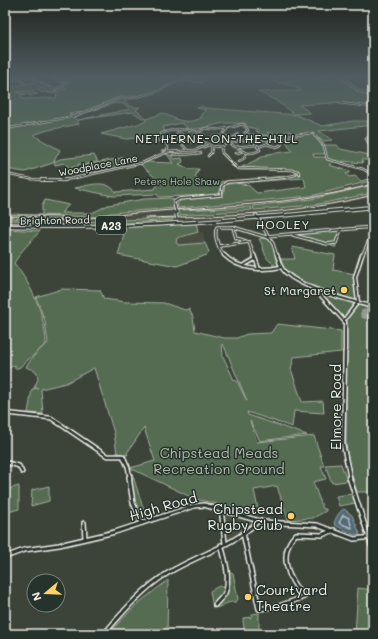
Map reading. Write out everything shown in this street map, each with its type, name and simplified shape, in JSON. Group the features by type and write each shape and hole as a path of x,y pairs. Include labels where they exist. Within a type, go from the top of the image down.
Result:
{"highway":[{"name":"Brighton Road","path":"5,227 64,229 177,220 269,217 372,207"}],"street":[{"path":"5,129 74,116 100,106"},
{"path":"199,132 205,128 227,129 245,124 244,126 248,130 244,134 272,139"},
{"path":"224,133 227,129"},
{"path":"167,152 168,146 162,133 171,130 199,132 204,135 201,137 202,142"},
{"path":"164,139 176,137 179,130"},
{"path":"188,141 196,131"},
{"path":"237,147 241,152 253,154 260,150 254,141 279,139 310,133 316,136 324,146 327,159 363,169 373,177"},
{"path":"176,134 182,134"},
{"path":"235,141 233,139 238,134"},
{"path":"373,134 368,136 366,139 373,149"},
{"path":"248,135 246,138 251,136"},
{"path":"176,137 178,141"},
{"path":"267,144 272,139"},
{"path":"174,142 202,142 211,146 221,147 235,141 251,140"},
{"path":"181,142 182,146 188,151"},
{"path":"228,143 237,147 267,144 276,147 281,145 282,142"},
{"path":"208,156 212,153 211,146"},
{"name":"Woodplace Lane","path":"5,174 31,179 61,181 142,163 167,152 198,150 211,146"},
{"path":"177,220 174,202 179,199 222,195 222,186 227,182 282,178 299,174 298,171 292,170 237,168 222,153 221,147"},
{"path":"179,157 182,154 182,151"},
{"path":"236,153 241,152"},
{"path":"371,174 371,159 373,152"},
{"path":"173,155 201,154"},
{"path":"239,161 243,159 246,154"},
{"path":"372,207 373,213"},
{"path":"257,217 274,245 281,267 286,273 316,290 373,307"},
{"path":"281,267 271,270 233,264 222,254 215,228 233,227 268,237 373,226"},
{"path":"233,227 236,238 249,242"},
{"path":"291,234 327,244 336,243 341,229"},
{"path":"316,290 344,320 358,302 355,285 356,276 369,239 373,232"},
{"path":"369,239 373,240"},
{"path":"219,246 249,242"},
{"path":"249,242 259,268"},
{"path":"243,266 255,259"},
{"name":"Elmore Road","path":"344,320 345,398 343,444 349,476 373,550"},
{"path":"5,413 51,418 107,456 123,456 127,462 133,503 142,523"},
{"path":"5,464 8,463 19,466 22,472"},
{"name":"High Road","path":"5,557 24,550 58,546 85,538 115,532 199,505 221,508 258,521 290,525 317,525 334,530 354,539 373,537"},
{"path":"221,508 225,543"},
{"path":"104,634 128,606 168,573 243,533 258,521"},
{"path":"84,523 85,538"},
{"path":"243,533 259,609 279,606 304,597 295,586 286,563 287,546 292,536 301,533 322,535 334,530"},
{"path":"215,605 224,595 227,585 224,553 221,545"}],"shaded area":[{"path":"370,181 373,183 373,197 314,208 179,218 176,206 258,201 342,188"},
{"path":"171,206 174,218 37,227 5,226 5,214 55,216 98,214"},
{"path":"203,232 205,243 179,245 176,243 176,238"},
{"path":"224,513 255,522 249,528 226,541"}],"green space":[{"path":"5,106 107,106 92,111 69,114 75,116 79,124 48,130 33,135 60,150 53,163 25,172 5,169"},
{"path":"127,106 140,107 136,110 146,118 144,119 133,112 78,120 130,109"},
{"path":"202,106 205,108 297,115 322,126 353,121 373,121 373,125 319,131 333,140 323,141 318,138 322,145 321,146 324,148 325,154 313,154 314,157 325,157 327,159 324,145 337,145 340,149 370,155 367,160 362,160 363,163 343,161 342,163 335,161 329,165 350,171 350,173 346,174 349,177 355,176 361,181 368,179 373,183 370,181 311,196 178,208 177,204 181,200 223,196 225,185 235,182 234,181 295,175 296,172 290,170 239,170 230,165 240,168 268,154 292,151 284,138 295,135 289,131 274,134 267,132 270,136 258,134 259,132 256,131 257,129 245,126 246,124 244,123 222,123 202,128 185,129 187,127 181,123 163,127 165,131 160,134 164,141 158,142 157,136 126,139 101,134 145,122 146,119 163,113 182,121 196,120 201,118 201,114 206,110 197,108","holes":["304,178 306,187 257,193 248,185 236,183"]},
{"path":"283,106 300,106 311,113 294,114"},
{"path":"211,136 232,136 234,137 234,140 216,143"},
{"name":"Peters Hole Shaw","path":"167,150 168,155 171,155 173,159 182,158 183,162 179,164 189,169 199,169 195,177 205,186 227,181 221,185 221,193 217,195 159,197 157,194 113,196 74,188 102,184 107,185 116,192 155,189 157,185 161,183 140,164 147,162 173,163 167,154 162,154 165,152 161,151"},
{"path":"94,155 98,162 84,165 78,164 78,166 69,168 65,163 55,165 54,162 60,159"},
{"path":"131,156 134,165 96,172 93,171 83,175 80,171 86,170 85,165"},
{"path":"373,185 373,193 314,205 254,210 253,206 312,199"},
{"path":"145,199 173,199 174,208 110,213 99,217 5,214 42,215 42,206 45,200 69,205 61,213 92,213 108,205"},
{"path":"251,207 252,210 179,215 178,210"},
{"path":"5,218 74,220 5,220"},
{"path":"174,218 173,220 64,227 42,226 97,221"},
{"path":"196,222 198,232 177,238 176,243 179,245 205,243 209,252 207,255 177,266 118,255 126,227"},
{"path":"5,229 40,231 22,251 14,263 32,291 40,311 46,344 20,367 15,369 15,365 5,370"},
{"path":"339,230 335,242 336,247 294,235"},
{"path":"259,239 268,239 273,245 280,266 273,269 273,263 267,259"},
{"path":"292,247 335,255 333,270 355,274 354,286 357,302 316,290 289,274 294,276 284,269 279,259 295,259"},
{"name":"Chipstead Meads Recreation Ground","path":"62,289 100,290 104,299 126,302 164,303 185,310 189,309 193,317 195,331 224,338 237,338 247,334 271,333 277,324 341,331 341,352 294,357 291,369 302,402 323,401 324,413 294,411 292,427 247,412 248,415 307,435 260,441 250,421 257,442 314,436 324,466 321,466 326,479 313,482 323,509 326,509 326,511 313,518 288,520 277,486 254,490 259,513 195,499 130,468 155,461 144,428 127,453 128,455 117,453 114,433 94,368 66,383 41,389 43,414 28,413 32,389 38,388 34,388 38,379 37,372 26,367 37,352 48,343 45,321 36,297","holes":["222,344 247,401 237,381 234,380 223,356"]},
{"path":"319,292 357,303 344,319 330,306"},
{"path":"360,304 373,309 373,492 357,492 349,465 346,445 346,325 351,313"},
{"path":"341,464 347,481 332,483 325,465"},
{"path":"132,473 146,517 143,518 134,503 129,475"},
{"path":"19,486 19,509 5,513 5,490"},
{"path":"49,486 49,501 31,506 32,490"},
{"path":"352,494 356,503 339,506 336,496"},
{"path":"228,571 233,573 238,599 236,602 213,608 210,591 219,586 225,588"},
{"path":"168,580 167,634 108,634 136,605"},
{"path":"358,588 373,590 373,634 355,634"},
{"path":"259,613 259,634 245,634 244,618 252,617 252,614"}],"water":[{"path":"344,509 352,515 360,534 354,535 335,525 334,523 337,517"}],"runway":[{"path":"367,314 373,317"}],"railway":[{"path":"5,223 63,221 159,211 267,203 320,196 373,184"},
{"path":"145,218 260,213 317,206 373,195"},
{"path":"5,216 63,217"}],"place":[{"name":"St Margaret","path":"344,290"},
{"name":"Chipstead Rugby Club","path":"291,516"},
{"name":"Courtyard Theatre","path":"248,597"}],"district":[{"name":"NETHERNE-ON-THE-HILL","path":"217,138"},
{"name":"HOOLEY","path":"283,224"}]}
